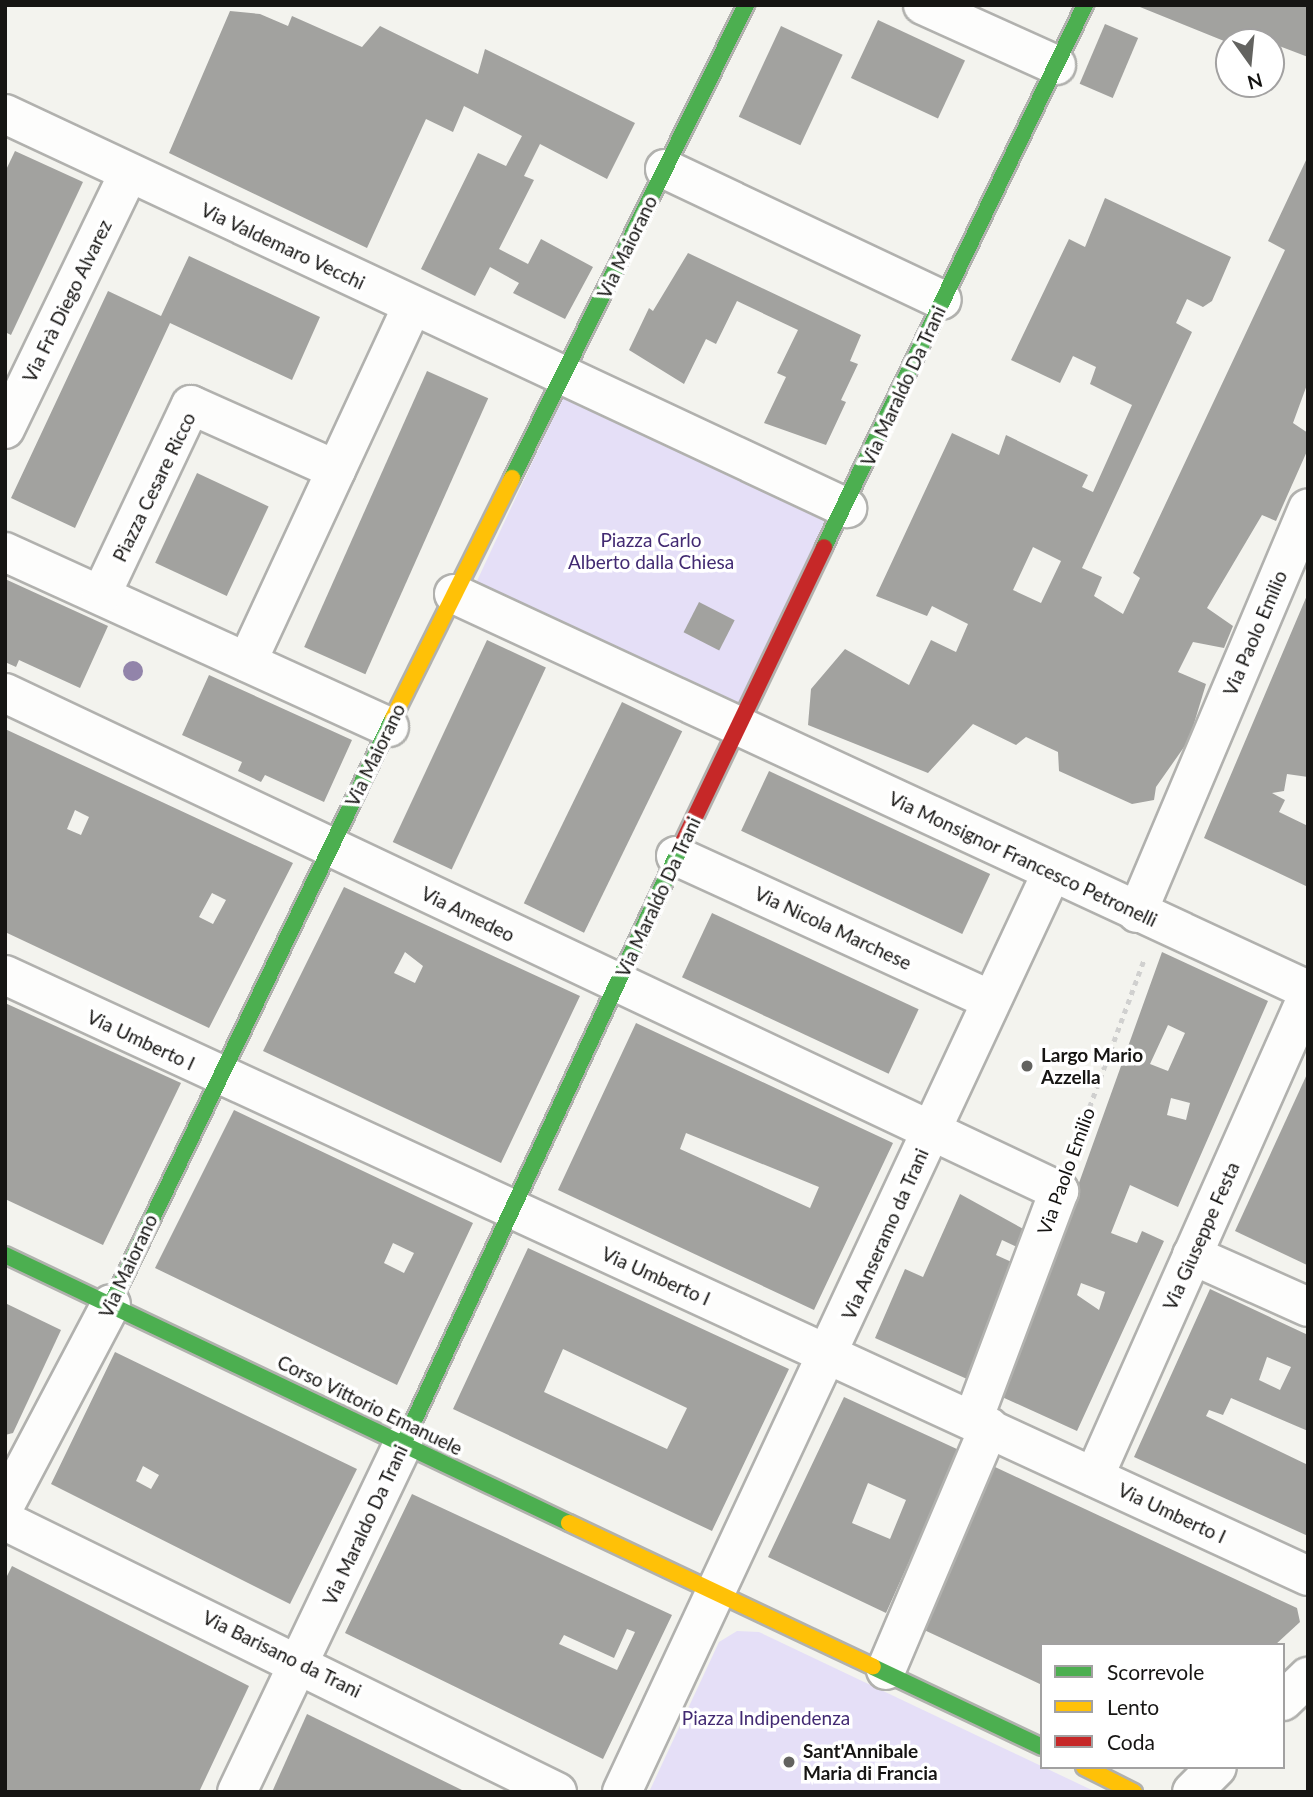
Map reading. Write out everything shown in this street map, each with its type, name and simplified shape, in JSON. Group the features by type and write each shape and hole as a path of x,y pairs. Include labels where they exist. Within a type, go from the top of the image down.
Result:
{"street":[{"name":"Via Maiorano","path":"5,1505 111,1304 217,1075 746,5"},
{"path":"923,5 1056,65"},
{"name":"Via Maraldo Da Trani","path":"237,1792 302,1662 515,1212 676,856 847,508 942,300 1085,5"},
{"name":"Via Valdemaro Vecchi","path":"5,114 562,378"},
{"path":"665,169 942,300"},
{"name":"Via Frà Diego Alvarez","path":"5,429 18,373 128,173"},
{"path":"247,662 412,307"},
{"path":"562,378 847,508"},
{"name":"Piazza Cesare Ricco","path":"101,596 191,405 336,470"},
{"name":"Via Paolo Emilio","path":"1147,917 1298,559 1308,509"},
{"path":"5,552 389,727"},
{"path":"454,594 740,725"},
{"name":"Via Amedeo","path":"5,693 616,985 931,1132"},
{"name":"Via Monsignor Francesco Petronelli","path":"740,725 1051,874 1308,992"},
{"name":"Via Nicola Marchese","path":"676,856 991,1000"},
{"name":"Via Anseramo da Trani","path":"717,1594 1051,874"},
{"name":"Via Umberto I","path":"5,975 1308,1576"},
{"name":"Via Giuseppe Festa","path":"1094,1477 1308,992"},
{"path":"931,1132 1059,1191"},
{"name":"Via Paolo Emilio","path":"886,1670 981,1424 1059,1191"},
{"name":"Corso Vittorio Emanuele","path":"5,1255 717,1594"},
{"path":"1192,1255 1308,1307"},
{"name":"Via Barisano da Trani","path":"5,1521 302,1662 557,1792"},
{"path":"622,1792 717,1594 886,1670 1040,1745"},
{"path":"1285,1699 1308,1677"},
{"path":"1088,1769 1134,1792"},
{"path":"1192,1792 1215,1769"}],"path":[{"name":"Via Paolo Emilio","path":"1059,1191 1147,917"}],"green space":[{"name":"Piazza Carlo Alberto dalla Chiesa","path":"566,390 831,513 738,712 473,588"},
{"name":"Piazza Indipendenza","path":"737,1631 759,1632 1040,1765 1040,1769 1048,1769 1096,1792 649,1792 719,1642"}],"building":[{"path":"1135,5 1308,5 1308,57 1285,48 1285,28 1215,28 1215,37"},
{"path":"230,11 260,14 288,26 292,16 362,47 380,26 478,74 485,49 635,123 607,179 540,144 524,176 534,180 499,249 528,264 541,239 593,267 565,319 513,293 519,283 490,267 475,296 421,269 478,153 506,166 522,136 464,106 453,132 426,119 367,248 169,153"},
{"path":"878,20 965,61 938,119 851,78"},
{"path":"1105,24 1138,38 1113,98 1080,84"},
{"path":"781,26 843,55 800,145 739,117"},
{"path":"15,151 83,182 11,335 5,332 5,172"},
{"path":"1308,156 1308,382 1293,423 1308,433 1308,449 1276,521 1262,515 1207,608 1233,626 1224,648 1193,642 1178,672 1206,684 1189,740 1156,787 1154,800 1132,804 1059,771 1058,752 1026,737 1016,745 973,724 928,773 808,725 811,689 845,649 909,685 931,640 956,652 968,624 932,606 927,616 876,596 952,433 999,455 1006,435 1088,475 1082,487 1093,492 1132,405 1090,384 1096,367 1073,356 1060,383 1011,360 1069,239 1085,247 1105,198 1231,257 1212,301 1203,307 1187,299 1176,323 1192,332 1082,568 1102,577 1094,596 1123,614 1140,578 1133,573 1285,250 1268,241","holes":["1033,547 1061,561 1041,603 1013,590"]},
{"path":"688,253 861,335 850,361 858,364 841,400 846,402 826,445 764,423 786,377 777,373 798,330 737,301 716,344 706,339 684,384 629,350 649,308 653,311"},
{"path":"189,256 320,317 292,380 170,323 75,528 11,498 108,291 161,316"},
{"path":"427,371 488,398 365,674 304,647"},
{"path":"197,473 269,506 227,596 155,563"},
{"path":"5,579 108,626 80,688 19,660 16,667 5,662"},
{"path":"1308,593 1308,777 1287,774 1284,791 1272,793 1285,800 1279,812 1308,826 1308,887 1204,838"},
{"path":"699,602 735,620 719,650 684,632"},
{"path":"487,640 546,667 452,870 393,842"},
{"path":"209,675 352,740 324,802 265,775 261,782 238,771 242,762 182,735"},
{"path":"622,702 682,731 584,933 524,903"},
{"path":"5,729 293,863 209,1028 5,932","holes":["75,810 89,817 81,835 67,829","212,893 226,900 213,924 199,917"]},
{"path":"769,771 990,874 962,934 741,831"},
{"path":"344,887 580,996 501,1163 263,1051","holes":["405,952 423,966 415,983 394,973"]},
{"path":"712,913 919,1009 889,1074 682,977"},
{"path":"1162,952 1268,1001 1178,1207 1130,1185 1111,1233 1137,1243 1142,1231 1164,1241 1077,1431 1002,1397","holes":["1168,1025 1185,1033 1168,1071 1150,1064","1171,1098 1190,1103 1186,1120 1167,1115","1081,1283 1105,1292 1099,1310 1077,1295"]},
{"path":"5,1003 181,1083 103,1245 5,1199"},
{"path":"636,1023 893,1143 814,1310 558,1190","holes":["686,1133 819,1187 810,1208 680,1149"]},
{"path":"1308,1072 1308,1263 1307,1265 1235,1231"},
{"path":"234,1110 473,1223 397,1385 155,1268","holes":["393,1243 414,1253 404,1273 384,1263"]},
{"path":"960,1194 1027,1231 1019,1248 1002,1240 996,1255 1016,1264 976,1383 875,1338 905,1269 923,1277"},
{"path":"528,1248 789,1369 712,1531 453,1409","holes":["563,1349 687,1408 667,1449 544,1392"]},
{"path":"1210,1289 1308,1335 1308,1431 1231,1398 1223,1415 1209,1410 1206,1416 1308,1465 1308,1536 1134,1457","holes":["1267,1357 1291,1367 1280,1390 1259,1380"]},
{"path":"5,1303 61,1330 13,1433 5,1435"},
{"path":"115,1352 357,1469 290,1604 51,1484","holes":["143,1466 159,1475 151,1489 136,1481"]},
{"path":"844,1397 959,1450 886,1613 768,1557","holes":["868,1483 906,1500 890,1539 852,1523"]},
{"path":"995,1467 1297,1608 1300,1622 1277,1643 1040,1643 1040,1684 922,1629"},
{"path":"412,1494 672,1615 603,1759 345,1633","holes":["627,1629 635,1632 617,1670 559,1644 564,1635 614,1658"]},
{"path":"12,1566 249,1686 199,1792 5,1792 5,1580"},
{"path":"307,1714 466,1792 272,1792"}],"traffic: fast":[{"path":"512,478 746,5"},
{"path":"824,547 1085,5"},
{"path":"111,1304 393,718"},
{"path":"403,1444 682,844"},
{"path":"5,1255 569,1523"},
{"path":"873,1667 1040,1746"}],"traffic: slow":[{"path":"393,718 512,478"},
{"path":"569,1523 873,1667"},
{"path":"1088,1769 1134,1792"}],"traffic: jam":[{"path":"682,844 824,547"}],"place":[{"name":"Largo Mario Azzella","path":"1027,1066"},
{"name":"Sant'Annibale Maria di Francia","path":"789,1762"}]}
